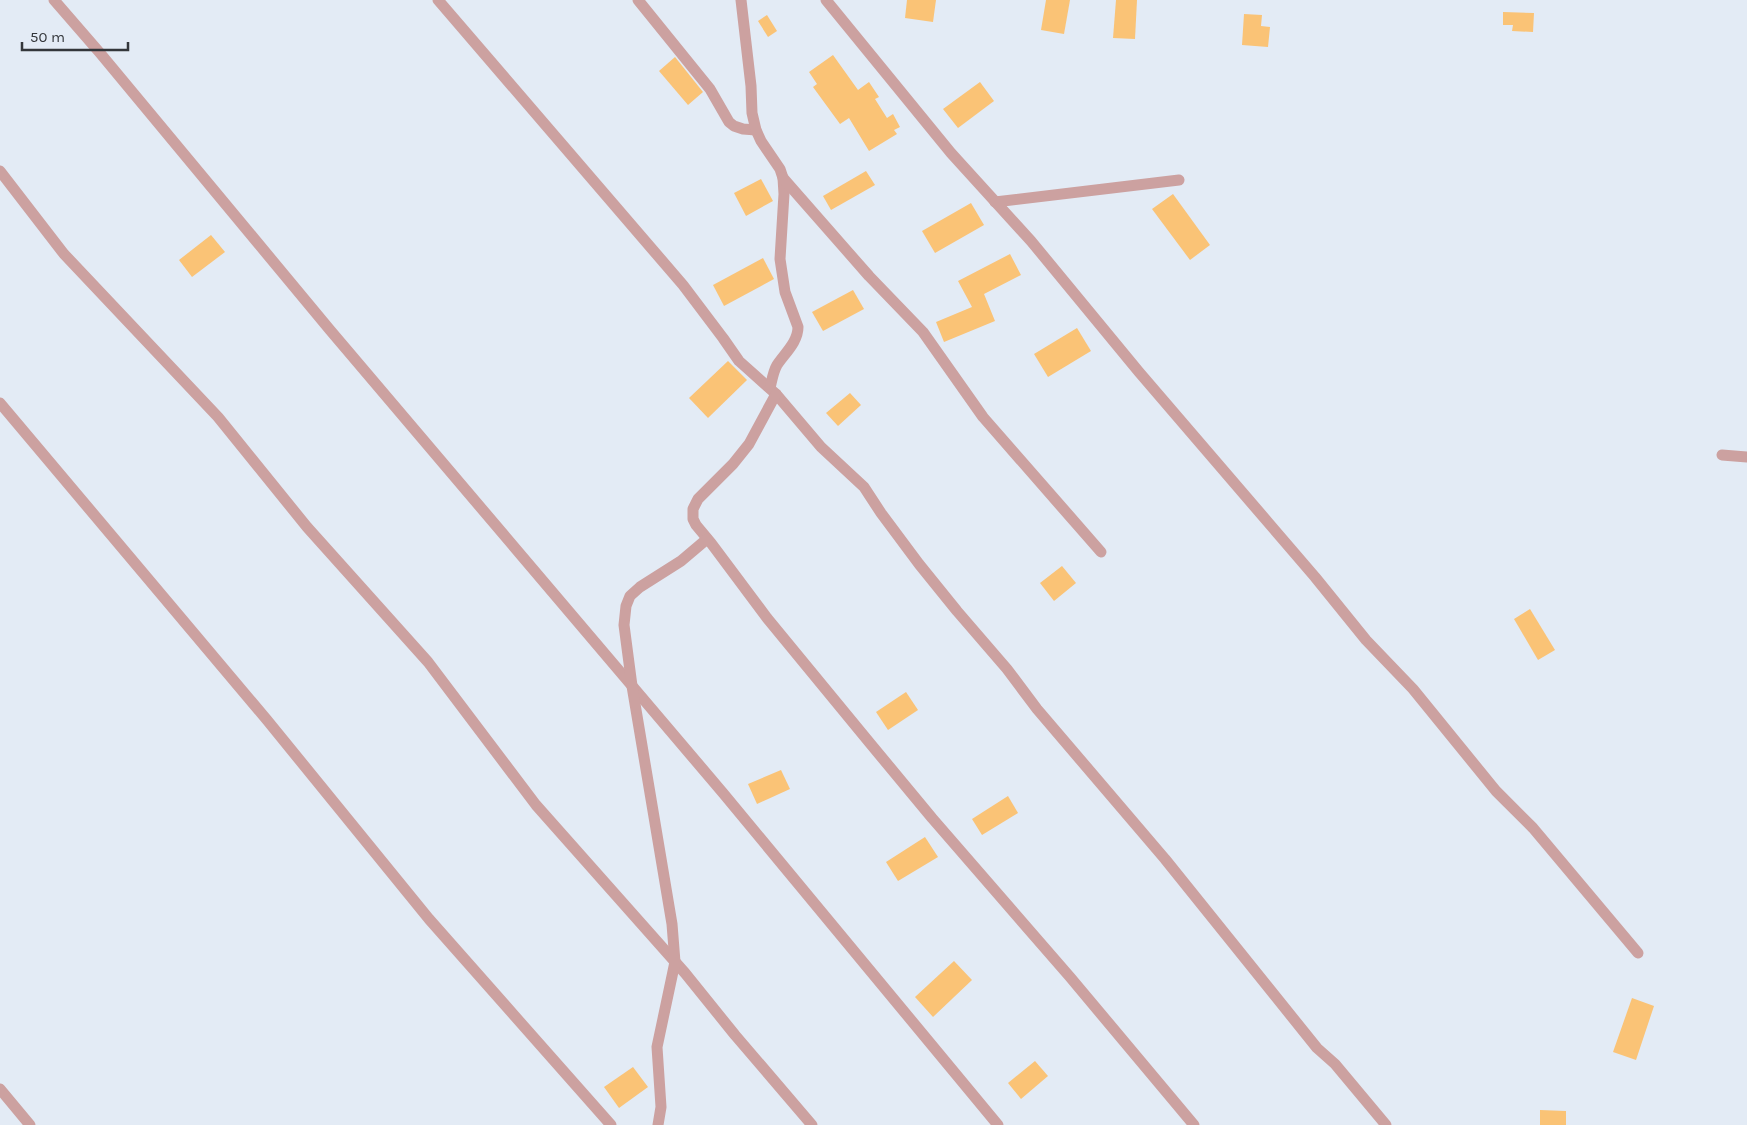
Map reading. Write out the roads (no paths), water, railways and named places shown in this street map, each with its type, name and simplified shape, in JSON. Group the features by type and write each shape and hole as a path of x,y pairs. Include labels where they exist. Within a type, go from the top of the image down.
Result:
{"street":[{"path":"54,0 330,330 632,686 998,1125"},
{"path":"438,0 683,285 724,338 739,361 773,391 821,446 864,487 919,564 1007,669 1037,709 1165,859 1317,1048 1335,1064 1386,1125"},
{"path":"638,0 710,89 729,122 743,129 756,130"},
{"path":"741,0 751,86 752,113 756,130 780,169 783,178 780,259 785,292 798,327 798,332 792,345 777,366 773,391 749,444 733,464 698,499 693,509 693,518 696,526 767,618 932,818 1194,1125"},
{"path":"826,0 951,154 1032,241 1139,372 1315,577 1366,640 1413,689 1496,791 1533,828 1638,953"},
{"path":"0,171 64,254 218,417 307,526 428,662 536,805 675,962 812,1125"},
{"path":"783,178 863,269 923,332 983,417 1101,552"},
{"path":"995,202 1179,180"},
{"path":"0,402 267,720 429,919 611,1125"},
{"path":"1722,455 1747,457"},
{"path":"658,1125 661,1107 657,1047 675,962 672,924 632,686 624,625 626,606 630,596 640,587 681,561 707,539"},
{"path":"0,1089 30,1125"}]}
